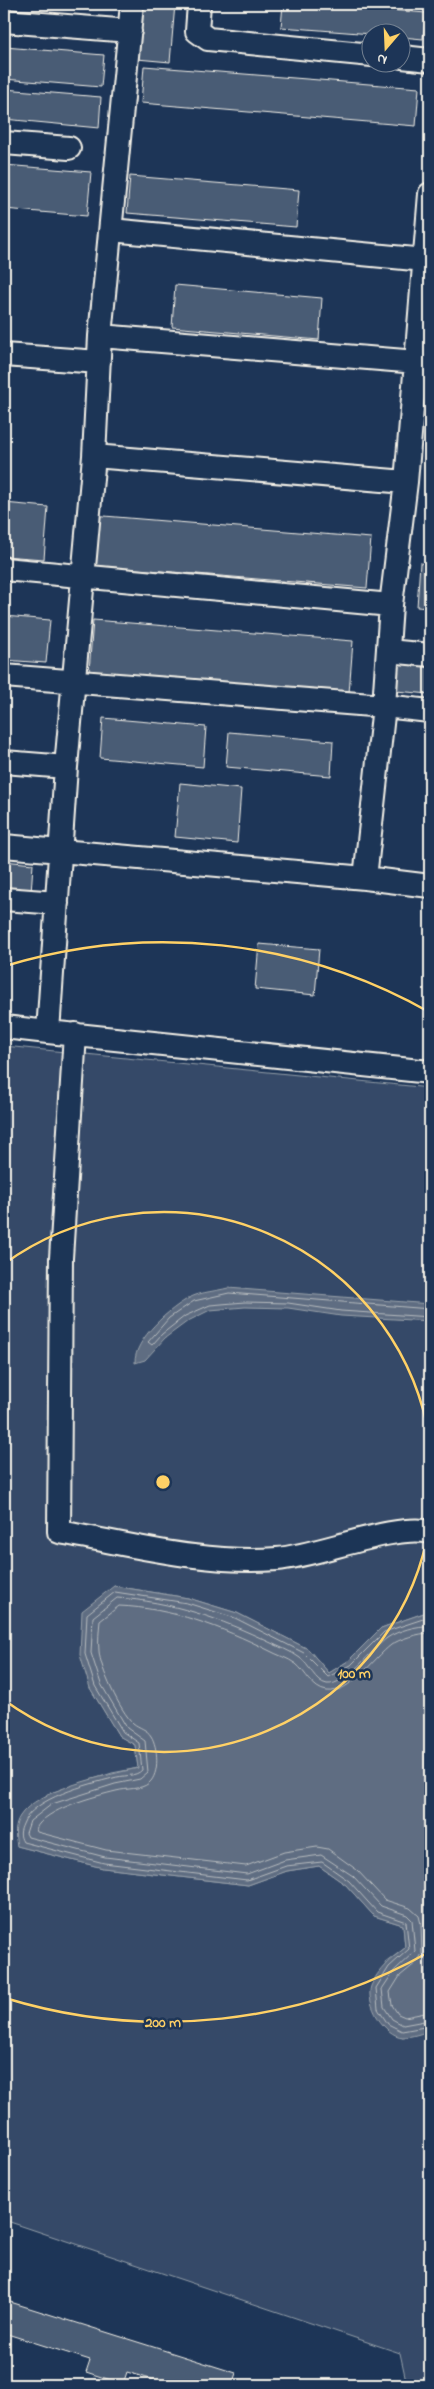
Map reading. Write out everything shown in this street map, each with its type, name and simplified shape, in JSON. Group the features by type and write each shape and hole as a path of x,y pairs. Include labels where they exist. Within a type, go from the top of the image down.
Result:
{"street":[{"path":"48,1032 66,767 94,456 100,336 132,4"},
{"path":"199,4 198,31 208,39 362,53"},
{"path":"4,21 130,31"},
{"path":"412,58 430,60"},
{"path":"4,143 69,148"},
{"path":"365,878 384,706 391,605 406,482 430,194"},
{"path":"111,230 425,260"},
{"path":"100,336 417,362"},
{"path":"4,356 100,362"},
{"path":"94,456 406,482"},
{"path":"4,569 391,605"},
{"path":"388,651 430,655"},
{"path":"4,676 430,711"},
{"path":"4,762 66,767"},
{"path":"4,846 365,878 430,886"},
{"path":"4,898 57,903"},
{"path":"4,1027 430,1072"},
{"path":"75,1034 61,1258 59,1532 221,1559 278,1559 400,1532 430,1532"}],"shaded area":[{"path":"4,1046 430,1088 430,1615 424,1613 381,1628 348,1661 329,1673 308,1649 237,1613 188,1598 114,1586 90,1688 119,1736 135,1745 138,1768 112,1773 47,1794 17,1846 103,1868 248,1885 287,1871 319,1866 346,1885 374,1916 403,1925 405,1948 385,1963 402,2037 430,2031 430,2385 407,2385 400,2353 4,2220"}],"water":[{"path":"228,1288 430,1304 430,1321 341,1316 288,1308 245,1307 210,1310 188,1321 165,1338 145,1360 135,1363 140,1344 164,1316 195,1295"},
{"path":"114,1586 188,1598 237,1613 308,1649 329,1673 348,1661 381,1628 424,1613 430,1615 430,2031 406,2037 396,2035 383,2025 373,2009 370,1993 377,1974 405,1948 403,1925 374,1916 346,1885 319,1866 287,1871 248,1885 103,1868 17,1846 15,1830 18,1819 29,1806 41,1798 74,1785 138,1768 135,1745 119,1736 90,1688 80,1655 82,1611"}],"building":[{"path":"141,4 175,4 170,62 137,59"},
{"path":"283,4 320,4 426,13 423,39 412,38 412,22 362,22 362,33 281,27"},
{"path":"4,47 104,55 101,87 4,79"},
{"path":"144,66 419,88 416,126 141,103"},
{"path":"4,89 101,97 99,128 4,119"},
{"path":"4,165 91,172 87,216 4,209"},
{"path":"130,176 299,190 296,227 127,213"},
{"path":"175,285 322,298 319,340 172,327"},
{"path":"4,503 48,507 44,559 4,556"},
{"path":"92,515 371,538 367,588 87,565"},
{"path":"420,563 430,564 430,608 417,607"},
{"path":"4,616 50,620 46,663 4,660"},
{"path":"93,620 353,641 349,693 89,672"},
{"path":"399,657 430,659 430,694 396,691"},
{"path":"103,718 206,727 203,767 100,758"},
{"path":"229,732 333,741 331,776 226,767"},
{"path":"4,772 8,773 4,822"},
{"path":"180,783 241,789 237,843 175,837"},
{"path":"4,861 33,864 31,894 4,891"},
{"path":"259,944 319,949 315,995 255,989"},
{"path":"4,2300 236,2373 232,2385 170,2385 127,2372 123,2384 86,2372 90,2360 4,2333"}]}
